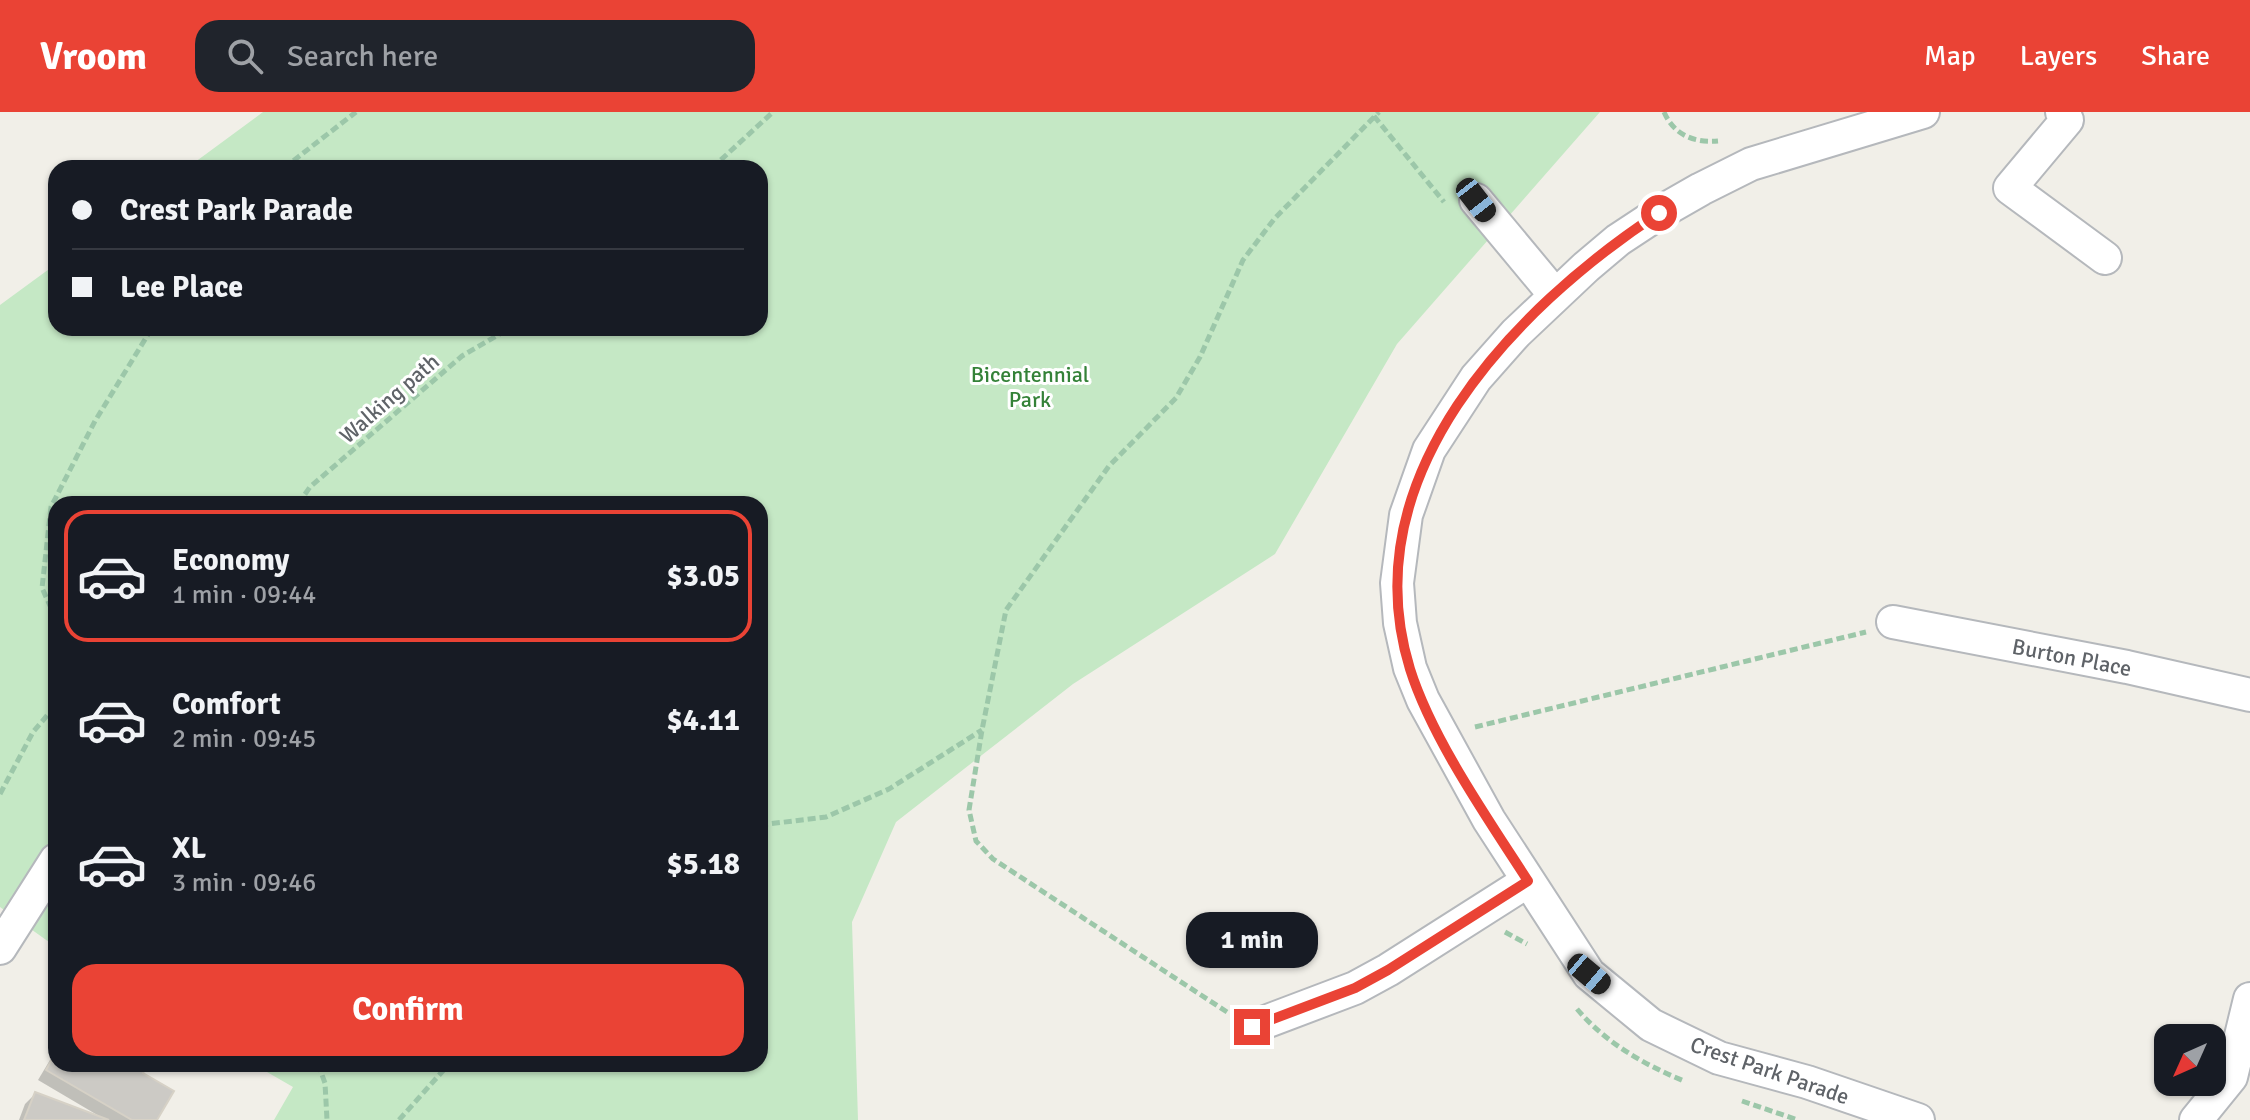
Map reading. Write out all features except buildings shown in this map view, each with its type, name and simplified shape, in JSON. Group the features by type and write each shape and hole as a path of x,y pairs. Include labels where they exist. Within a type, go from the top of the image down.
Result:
{"street":[{"name":"Crest Park Parade","path":"1918,1120 1807,1082 1719,1058 1651,1025 1589,974 1528,881 1442,738 1410,668 1400,623 1397,583 1406,515 1429,450 1476,378 1555,295 1618,240 1701,189 1751,164 1923,112"},
{"path":"2062,112 2067,120 2010,188 2105,258"},
{"path":"1476,200 1555,295"},
{"name":"Burton Place","path":"1893,622 2127,667 2250,695"},
{"path":"0,948 48,873"},
{"path":"1252,1027 1355,988 1528,881"},
{"path":"2196,1120 2231,1077 2250,999"}],"path":[{"path":"294,160 356,112"},
{"path":"721,160 773,112"},
{"path":"1664,112 1677,131 1695,142 1742,138 1751,164"},
{"path":"1252,1027 1188,989 993,859 976,841 969,810 982,730 1006,610 1109,466 1176,398 1200,357 1243,260 1275,218 1376,114 1402,148"},
{"path":"57,496 95,421 147,336"},
{"name":"Walking path","path":"304,496 310,487 462,356 496,336"},
{"path":"48,534 42,588 48,601"},
{"path":"1442,738 1490,722 1853,637 1893,622"},
{"path":"0,794 33,732 48,714"},
{"path":"768,824 826,817 889,789 982,730"},
{"path":"1497,934 1506,932 1524,940 1535,952"},
{"path":"1569,1001 1588,1023 1642,1063 1692,1084"},
{"path":"321,1072 325,1083 327,1120"},
{"path":"399,1120 442,1072"},
{"path":"1730,1098 1798,1120"}],"green space":[{"name":"Bicentennial Park","path":"263,112 1600,112 1397,344 1275,554 1073,684 896,822 852,922 858,1120 274,1120 293,1087 267,1072 768,1072 768,496 48,496 48,941 0,907 0,305 48,270 48,336 768,336 768,160 198,160"}],"route":[{"path":"1252,1027 1355,988 1528,881 1442,738 1410,668 1400,623 1397,583 1406,515 1429,450 1476,378 1516,333 1586,267 1618,240 1659,213"}]}
